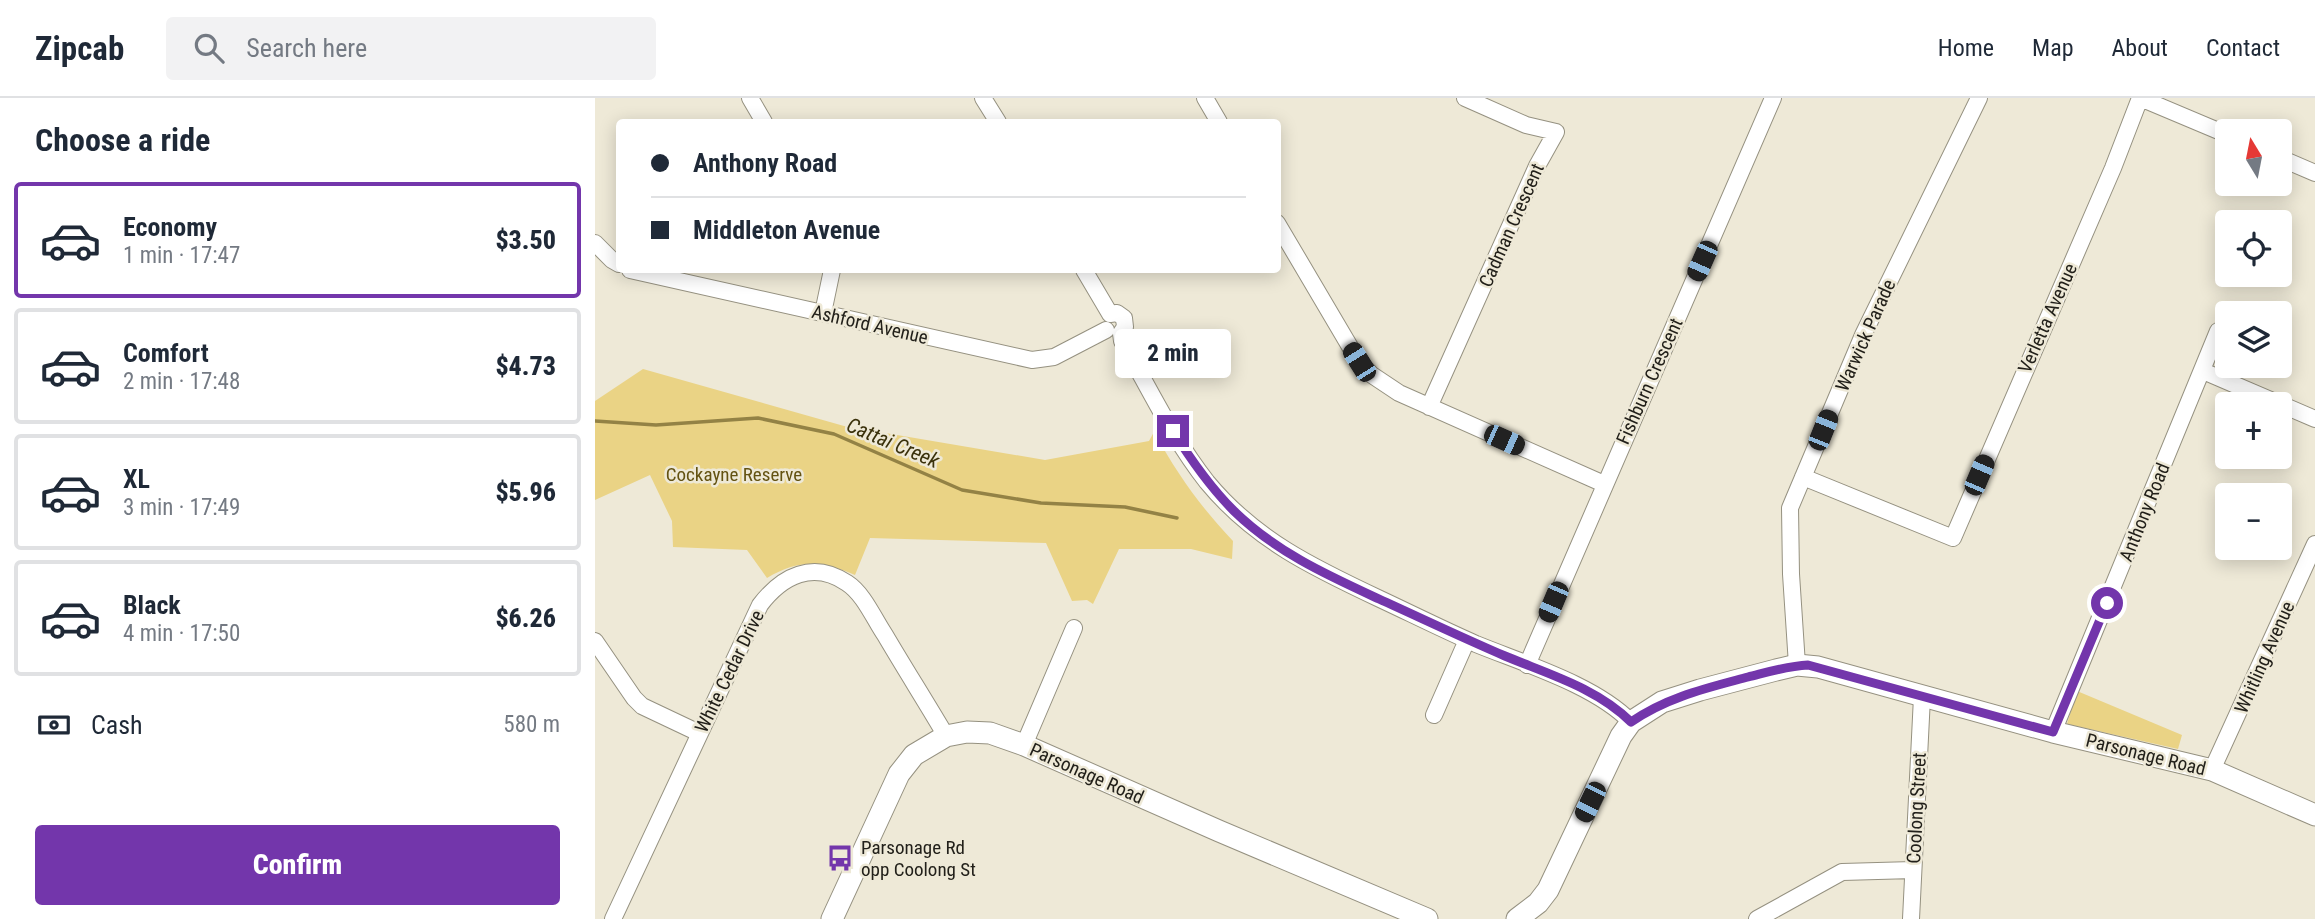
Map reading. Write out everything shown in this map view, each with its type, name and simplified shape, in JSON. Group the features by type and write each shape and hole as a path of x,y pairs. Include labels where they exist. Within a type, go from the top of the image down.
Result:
{"street":[{"path":"750,98 762,119"},
{"path":"983,98 996,119"},
{"path":"1205,98 1217,119"},
{"name":"Cadman Crescent","path":"1429,407 1537,166 1556,132 1526,125 1465,98"},
{"name":"Fishburn Crescent","path":"1527,665 1773,98"},
{"name":"Warwick Parade","path":"1797,665 1790,508 1863,335 1979,98"},
{"path":"2140,98 2215,130"},
{"name":"Verletta Avenue","path":"1953,555 1953,537 2140,98"},
{"path":"2293,164 2315,173"},
{"path":"1281,230 1359,362 1382,384 1604,484"},
{"path":"595,243 616,262"},
{"name":"Ashford Avenue","path":"643,273 1032,360 1054,356 1112,326"},
{"path":"823,313 831,273"},
{"path":"1086,273 1112,326 1184,449 1235,513 1297,559 1467,640 1605,699 1631,722"},
{"name":"Anthony Road","path":"2053,732 2215,339"},
{"path":"2203,371 2315,419"},
{"path":"1803,477 1953,537"},
{"name":"Whitling Avenue","path":"2212,770 2315,544"},
{"name":"White Cedar Drive","path":"613,919 760,605 778,584 804,573 827,575 852,587 872,614 946,736"},
{"path":"1024,745 1074,628"},
{"path":"1434,715 1467,640"},
{"path":"595,641 642,706 699,733"},
{"name":"Parsonage Road","path":"1517,919 1538,903 1548,890 1621,736 1631,722 1662,702 1797,665 1818,667 2053,732 2212,770 2315,815"},
{"name":"Coolong Street","path":"1911,919 1922,697"},
{"name":"Parsonage Road","path":"832,919 899,774 914,755 946,736 967,732 990,733 1024,745 1427,919"},
{"path":"1757,919 1842,872 1913,870"}],"green space":[{"name":"Cockayne Reserve","path":"643,369 844,426 1045,460 1149,441 1154,432 1190,489 1233,541 1232,559 1191,549 1119,549 1093,604 1087,600 1072,601 1046,543 870,538 855,575 832,567 811,564 790,568 767,578 747,550 673,547 672,521 650,475 595,500 595,401"},
{"path":"2077,691 2182,735 2178,749 2067,724"}],"waterway":[{"name":"Cattai Creek","path":"595,421 656,425 758,418 834,434 962,490 1041,503 1125,507 1177,518"}],"place":[{"name":"Parsonage Rd opp Coolong St","path":"840,858"}],"route":[{"path":"1173,431 1207,481 1235,513 1281,549 1330,576 1467,640 1605,699 1631,722 1662,702 1776,670 1808,665 2053,732 2107,603"}]}
